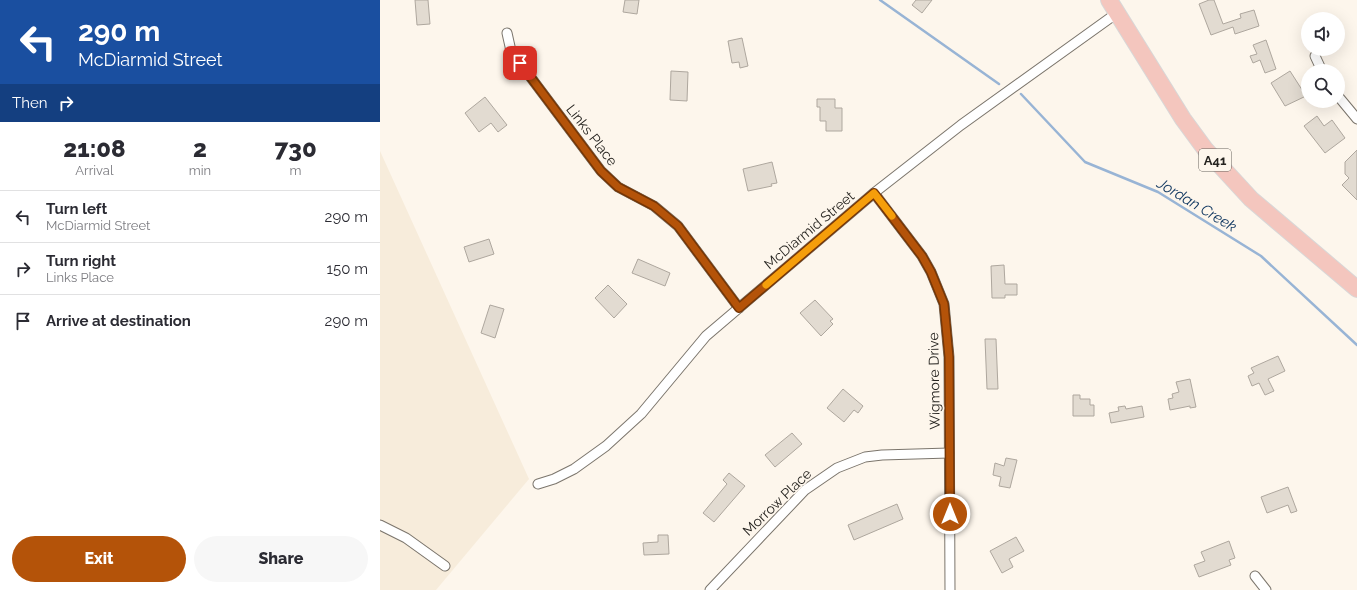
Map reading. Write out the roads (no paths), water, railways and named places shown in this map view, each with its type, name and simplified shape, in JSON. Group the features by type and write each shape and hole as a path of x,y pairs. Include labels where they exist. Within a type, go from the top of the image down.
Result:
{"highway":[{"name":"A41","path":"1113,7 1183,119 1205,149 1251,199 1357,289"}],"street":[{"name":"McDiarmid Street","path":"538,484 554,479 574,469 606,446 641,414 706,336 874,193 1113,7"},
{"name":"Links Place","path":"507,33 511,51 601,171 618,187 658,208 678,226 739,308"},
{"path":"1314,56 1318,64"},
{"path":"1345,104 1357,119"},
{"name":"Wigmore Drive","path":"874,193 922,256 931,272 944,304 948,351 950,590"},
{"name":"Morrow Place","path":"710,590 800,494 817,480 837,468 865,457 949,453"},
{"path":"380,524 406,538 445,566"},
{"path":"1255,576 1266,590"}],"waterway":[{"name":"Jordan Creek","path":"880,0 999,84"},
{"name":"Jordan Creek","path":"1021,94 1085,162 1158,192 1261,256 1357,345"}]}
